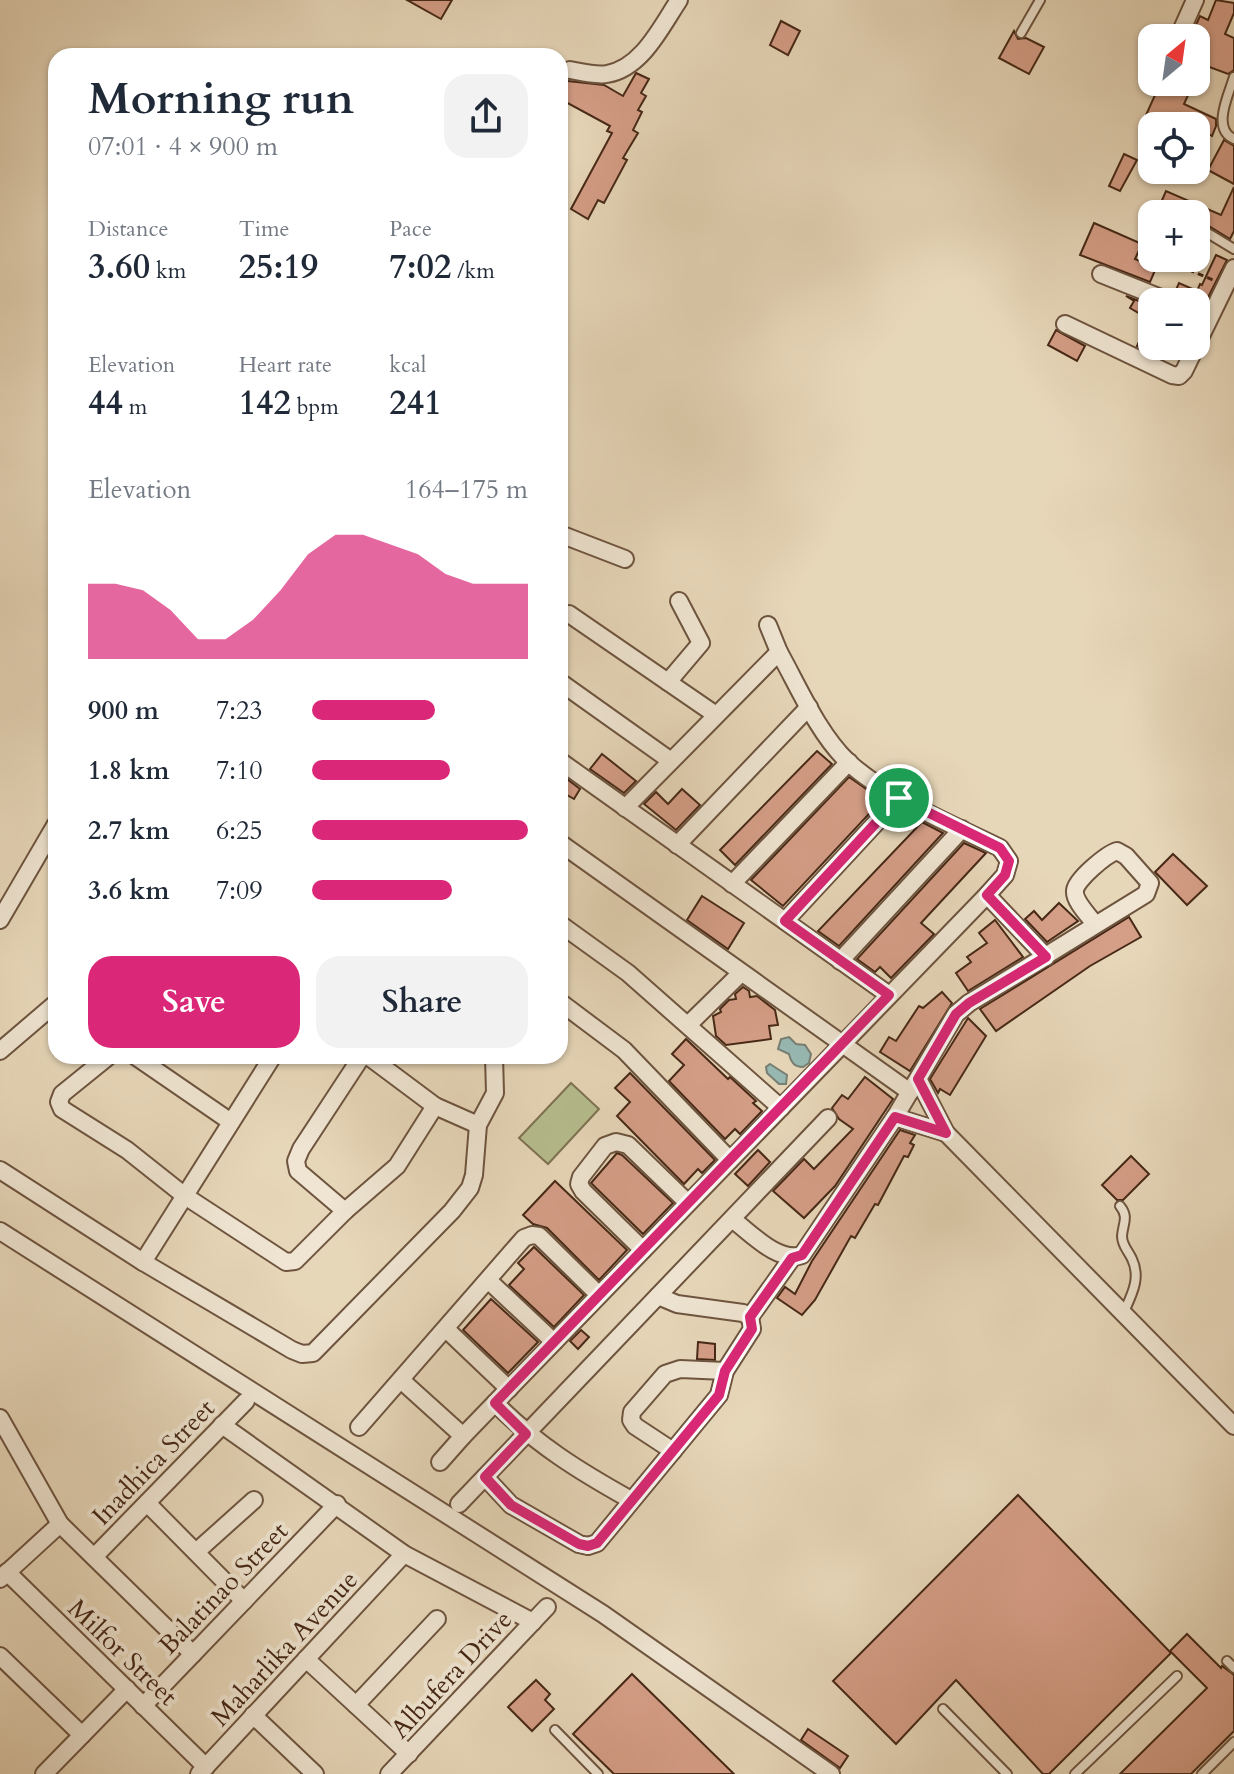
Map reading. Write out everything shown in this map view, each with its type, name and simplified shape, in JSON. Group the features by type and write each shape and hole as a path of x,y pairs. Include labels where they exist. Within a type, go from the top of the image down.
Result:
{"street":[{"path":"570,70 605,75 626,68 650,44 679,0"},
{"path":"1184,24 1195,0"},
{"path":"1210,306 1226,286 1234,268"},
{"path":"1101,274 1138,289"},
{"path":"1065,324 1138,359"},
{"path":"1141,360 1179,376 1185,360"},
{"path":"568,537 625,559"},
{"path":"668,682 701,643 679,601"},
{"path":"569,614 716,715"},
{"path":"440,1462 1005,875 1009,861 1000,848 899,798 849,762 809,707 768,625"},
{"path":"625,808 779,652"},
{"path":"568,688 671,761"},
{"path":"677,845 809,707"},
{"path":"732,884 849,762"},
{"path":"568,767 889,995"},
{"path":"785,921 899,798"},
{"path":"840,961 962,829"},
{"path":"0,920 48,838"},
{"path":"568,849 842,1044 914,1086 946,1133 1234,1426"},
{"path":"732,1219 782,1255 792,1258 802,1255 895,1117 956,1014 1150,889 1150,883 1126,856 1117,851 1110,853 1075,888 1075,895 1095,924"},
{"path":"987,895 1046,957"},
{"path":"568,930 628,973 781,1108"},
{"path":"688,1025 740,974"},
{"path":"568,1008 624,1050 730,1160"},
{"path":"0,1051 48,1010"},
{"path":"99,1064 62,1094 59,1102 62,1109 127,1150 185,1196 286,1262 295,1261 345,1211 397,1166 435,1106"},
{"path":"147,1064 231,1122"},
{"path":"143,1262 268,1064"},
{"path":"345,1211 298,1171 296,1161 359,1064"},
{"path":"376,1064 435,1106 478,1125"},
{"path":"0,1170 143,1262 292,1350 302,1354 313,1353 452,1211 470,1188 478,1125 495,1093 494,1064"},
{"path":"895,1117 946,1133"},
{"path":"459,1504 828,1118"},
{"path":"643,1250 579,1184 605,1146 616,1142 628,1145 688,1203"},
{"path":"0,1231 603,1614 831,1774"},
{"path":"359,1427 524,1238 539,1236 599,1295"},
{"path":"485,1477 511,1505 579,1544 588,1546 597,1543 719,1395 725,1371 752,1329 750,1317 792,1258"},
{"path":"489,1281 554,1342"},
{"path":"658,1296 677,1304 743,1313 750,1317"},
{"path":"446,1329 509,1389"},
{"path":"673,1451 635,1426 631,1420 632,1412 665,1374 680,1369 725,1371"},
{"path":"401,1380 463,1436"},
{"name":"Inadhica Street","path":"94,1557 246,1401"},
{"path":"495,1403 526,1434 572,1467 631,1500"},
{"path":"0,1418 60,1524 193,1654"},
{"path":"222,1425 404,1554 533,1622"},
{"path":"196,1552 254,1500"},
{"path":"147,1503 244,1601"},
{"name":"Balatinao Street","path":"143,1706 337,1504"},
{"path":"4,1576 60,1524"},
{"name":"Maharlika Avenue","path":"202,1770 404,1554"},
{"name":"Milfor Street","path":"4,1576 127,1689 202,1770"},
{"name":"Albufera Drive","path":"389,1774 547,1607"},
{"path":"356,1705 437,1619"},
{"path":"0,1656 82,1735"},
{"path":"306,1659 409,1754"},
{"path":"44,1774 127,1689"},
{"path":"253,1715 305,1771"}],"lane":[{"path":"1021,33 1040,0"},
{"path":"1234,77 1223,115 1223,127 1234,139"},
{"path":"1210,234 1234,249"},
{"path":"1120,1206 1126,1219 1122,1235 1125,1248 1137,1273 1134,1289 1123,1313"},
{"path":"1075,1774 1177,1676"},
{"path":"943,1709 1007,1774"},
{"path":"555,1730 598,1774"},
{"path":"1202,1774 1234,1742"}],"path":[{"path":"1194,272 1226,286"}],"green space":[{"path":"571,1083 599,1109 548,1164 519,1138"}],"water":[{"path":"789,1037 796,1044 805,1045 811,1054 809,1063 803,1067 795,1065 789,1054 778,1049 781,1039"},
{"path":"770,1064 787,1075 786,1084 779,1084 767,1073 766,1067"}],"building":[{"path":"407,0 452,0 441,19"},
{"path":"1216,0 1234,3 1234,13 1225,34 1234,38 1234,70 1228,74 1210,67 1210,24 1196,24 1200,16 1208,20"},
{"path":"781,21 800,31 788,55 770,45"},
{"path":"1014,31 1018,39 1026,38 1044,47 1029,74 999,58"},
{"path":"636,73 649,79 641,93 646,96 638,110 642,112 633,130 638,133 623,158 627,160 604,203 598,200 588,219 571,209 612,133 607,131 610,126 568,103 568,81 604,85 623,96"},
{"path":"1155,96 1188,96 1184,104 1201,112 1147,112"},
{"path":"1210,116 1216,119 1210,135"},
{"path":"1224,140 1234,146 1234,184 1210,171"},
{"path":"1124,154 1137,160 1120,191 1109,186"},
{"path":"1234,187 1234,231 1230,239 1210,227 1210,210 1221,215"},
{"path":"1166,191 1187,200 1162,200"},
{"path":"1094,223 1138,242 1135,259 1138,260 1138,272 1154,272 1150,282 1080,255"},
{"path":"1216,255 1227,260 1210,293 1210,288 1198,288"},
{"path":"1126,296 1138,301 1138,313 1130,308 1134,301"},
{"path":"1056,330 1085,346 1077,361 1048,345"},
{"path":"817,751 832,764 735,865 720,850"},
{"path":"602,754 636,781 624,793 590,769"},
{"path":"849,777 882,800 783,906 751,880"},
{"path":"568,780 580,789 574,799 568,796"},
{"path":"682,789 700,805 676,830 644,804 656,792 668,804"},
{"path":"922,822 943,833 839,946 818,931"},
{"path":"964,843 986,853 921,923 934,934 891,978 880,967 875,972 857,959"},
{"path":"1173,854 1207,886 1187,905 1155,872"},
{"path":"702,896 744,923 728,949 687,920"},
{"path":"1059,903 1078,921 1047,942 1025,919 1034,911 1042,920"},
{"path":"1129,917 1141,937 1090,966 996,1031 980,1009"},
{"path":"995,920 1023,957 968,991 956,973 971,962 967,957 987,943 979,933"},
{"path":"743,987 749,991 750,997 757,996 775,1010 778,1025 769,1026 771,1039 726,1045 716,1036 713,1016 721,1012 720,1009 729,1000 736,999 735,994"},
{"path":"942,992 952,1003 910,1071 880,1052 889,1037 896,1041 919,1006 923,1008"},
{"path":"968,1018 986,1036 950,1095 940,1089 938,1093 930,1079"},
{"path":"686,1039 756,1101 753,1103 762,1111 740,1134 735,1129 725,1139 669,1081 684,1065 672,1054"},
{"path":"630,1073 715,1160 702,1173 698,1169 684,1184 617,1116 630,1102 615,1088"},
{"path":"865,1077 893,1099 835,1186 804,1218 773,1191 804,1159 814,1169 853,1129 839,1119 832,1108 842,1095 848,1099"},
{"path":"900,1130 915,1135 908,1157 904,1156 878,1205 875,1204 855,1238 851,1236 815,1300 802,1315 777,1298 785,1287 795,1294 812,1261"},
{"path":"758,1150 770,1162 748,1186 735,1174"},
{"path":"617,1153 673,1203 643,1234 591,1183"},
{"path":"1131,1156 1149,1174 1123,1200 1117,1200 1102,1185"},
{"path":"555,1181 627,1250 599,1280 547,1228 533,1224 523,1215"},
{"path":"534,1247 584,1295 554,1327 509,1285 524,1269 518,1263"},
{"path":"491,1299 538,1342 508,1373 463,1330"},
{"path":"581,1330 589,1337 578,1349 570,1341"},
{"path":"698,1342 715,1344 715,1360 697,1359"},
{"path":"1018,1495 1171,1653 1049,1774 1043,1774 956,1680 896,1744 833,1681"},
{"path":"1187,1634 1221,1668 1234,1675 1234,1731 1191,1774 1120,1774 1207,1688 1170,1651"},
{"path":"632,1674 734,1774 614,1774 573,1734"},
{"path":"536,1680 550,1694 545,1700 554,1709 532,1731 508,1707"},
{"path":"808,1729 848,1756 840,1768 801,1740"}],"route":[{"path":"899,798 1000,848 1009,861 1005,875 987,895 1046,957 956,1014 918,1079 946,1133 895,1117 802,1255 792,1258 750,1317 752,1329 725,1371 719,1395 597,1543 588,1546 579,1544 511,1505 485,1477 526,1434 495,1403 889,995 785,921 899,798"}]}
